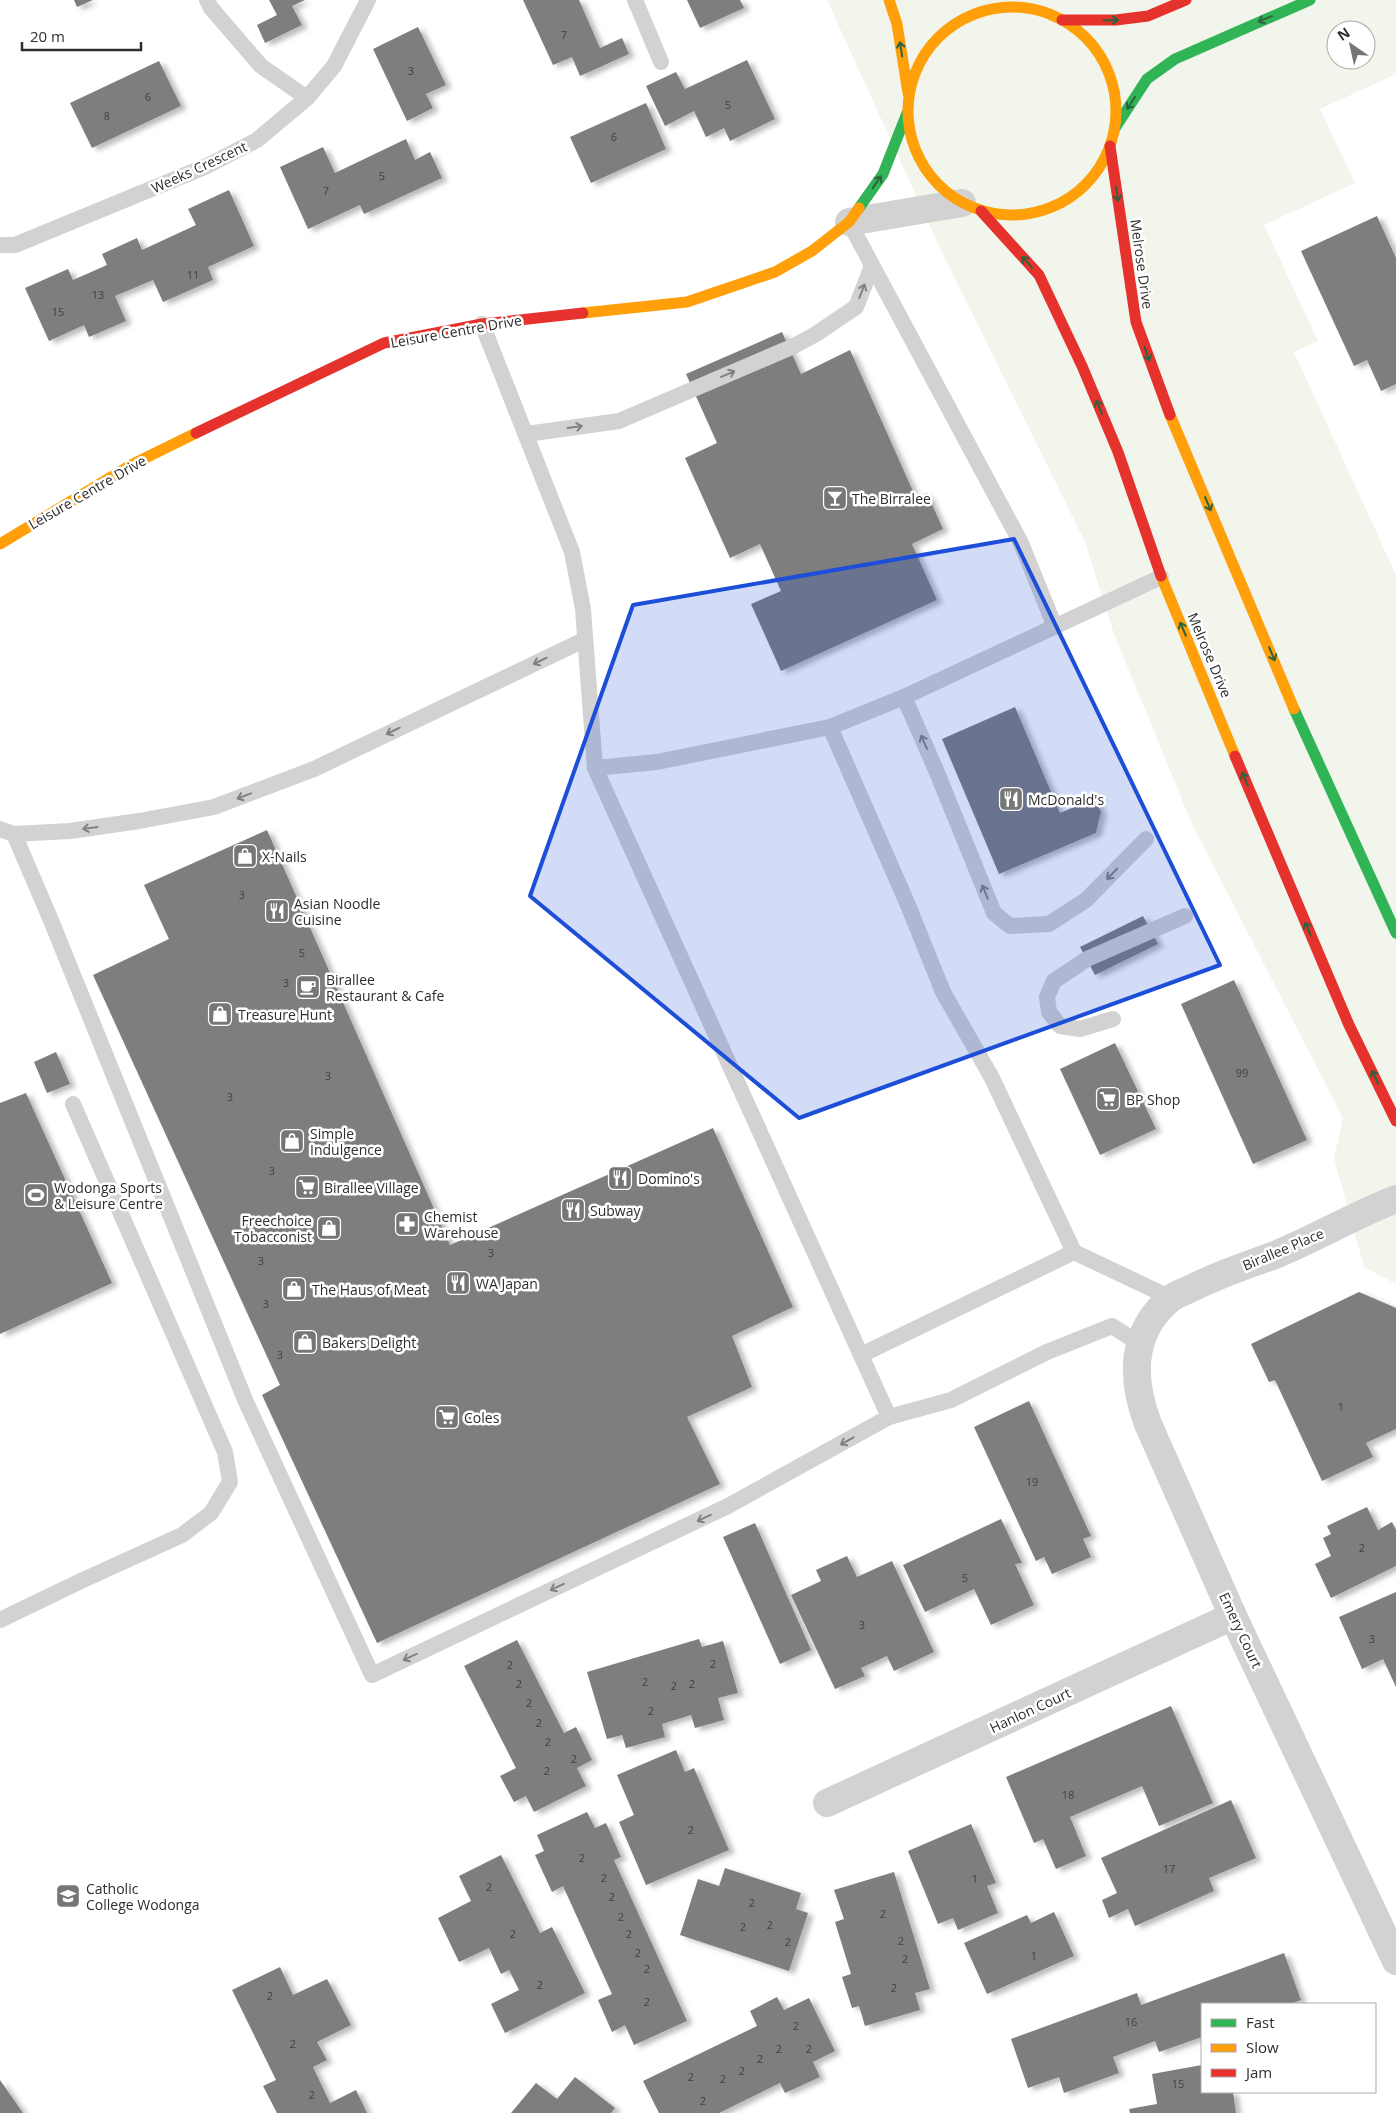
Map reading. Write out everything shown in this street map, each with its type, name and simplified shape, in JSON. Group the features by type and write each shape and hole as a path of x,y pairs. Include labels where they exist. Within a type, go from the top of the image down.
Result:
{"main road":[{"path":"889,0 897,24 908,97 909,135 917,156 944,191 971,207 1012,216 1044,211 1058,204 1072,196 1095,174 1110,146 1115,128 1116,102 1110,78 1100,54 1083,35 1062,20 1037,10 1020,0"},
{"path":"1062,20 1116,20 1148,16 1186,0"},
{"path":"1115,128 1147,78 1175,59 1310,0"},
{"path":"908,97 916,69 932,44 953,25 980,12 1008,7 1037,10"},
{"name":"Leisure Centre Drive","path":"0,544 131,465 264,399 384,343 482,324 687,302 775,272 812,251 850,222 883,174 907,113"},
{"name":"Melrose Drive","path":"1110,146 1136,322 1161,394 1306,736 1396,932"},
{"name":"Melrose Drive","path":"971,207 1039,275 1082,366 1118,452 1161,577 1349,1026 1396,1121"}],"street":[{"name":"Leisure Centre Drive","path":"850,222 971,207"},
{"name":"Birallee Place","path":"1171,1298 1223,1273 1276,1254 1396,1199"},
{"name":"Emery Court","path":"1171,1298 1150,1318 1140,1344 1135,1375 1144,1412 1234,1616 1396,1961"},
{"name":"Hanlon Court","path":"827,1803 1234,1616"}],"lane":[{"path":"207,0 211,8 261,66 306,98"},
{"name":"Weeks Crescent","path":"0,245 15,245 207,166 257,140 306,98 334,66 368,0"},
{"path":"635,0 662,62"},
{"path":"850,222 1021,543 1055,627"},
{"path":"527,434 619,421 794,346 816,334 856,307 872,266"},
{"path":"482,324 572,552 583,609 595,768 889,1417"},
{"path":"595,768 657,762 830,727 904,697 1161,577"},
{"path":"584,640 314,769 214,807 70,831 7,832 50,918 246,1402 372,1675 728,1506 889,1417 951,1400 1047,1352 1112,1326 1140,1344"},
{"path":"904,697 994,913 1010,926 1049,924 1086,900 1146,839"},
{"path":"830,727 908,905 943,992 992,1078 1074,1252 1171,1298"},
{"path":"1113,1019 1080,1030 1060,1026 1049,1012 1047,997 1054,981 1087,959 1185,916"},
{"path":"0,1620 182,1535 211,1513 230,1482 225,1452 73,1104"},
{"path":"861,1355 1074,1252"}],"highlighted area":[{"path":"1014,539 1220,965 799,1118 530,896 633,605"}],"shaded area":[{"path":"827,0 1396,0 1396,74 1320,109 1355,183 1264,225 1318,341 1294,352 1396,575 1396,1284 1364,1267 1334,1158 1343,1118 1192,824 1114,634 1085,542 938,244"}],"building":[{"path":"74,0 93,0 77,7"},
{"path":"269,0 305,0 292,6 302,25 265,43 257,25 277,15"},
{"path":"523,0 579,0 600,48 622,38 629,54 580,76 572,57 553,65"},
{"path":"687,0 740,0 744,8 700,28"},
{"path":"418,27 446,85 426,94 433,108 407,121 373,49"},
{"path":"747,60 775,119 730,141 724,128 706,137 694,111 665,126 646,86 676,72 685,89"},
{"path":"159,61 181,106 92,148 70,103"},
{"path":"646,103 666,149 591,183 570,137"},
{"path":"406,139 415,160 430,152 442,178 364,214 360,205 308,229 280,167 323,147 335,173"},
{"path":"229,190 254,246 208,267 213,280 163,302 153,280 115,296 126,321 89,337 84,325 49,341 25,288 68,269 73,280 107,265 102,254 137,238 142,250 196,225 188,209"},
{"path":"1377,216 1396,258 1396,384 1381,391 1367,360 1354,366 1301,251"},
{"path":"782,332 801,374 850,350 916,498 927,493 943,529 912,544 937,600 781,671 751,604 781,591 760,544 730,558 685,458 717,443 686,374"},
{"path":"1015,707 1060,813 1095,798 1101,812 1096,833 999,874 942,739"},
{"name":"Birallee Village","path":"267,830 450,1245 713,1128 793,1307 732,1336 752,1387 687,1417 720,1484 377,1643 262,1395 280,1385 93,975 169,939 144,885"},
{"path":"1143,916 1158,944 1095,975 1080,947"},
{"path":"1234,980 1307,1140 1253,1164 1181,1004"},
{"name":"BP Shop","path":"1115,1043 1156,1129 1100,1155 1060,1069"},
{"path":"56,1052 70,1084 47,1093 34,1062"},
{"name":"Wodonga Sports & Leisure Centre","path":"26,1093 112,1283 0,1334 0,1103"},
{"path":"1359,1292 1396,1308 1396,1429 1366,1443 1373,1457 1322,1481 1275,1380 1269,1382 1251,1344"},
{"path":"1029,1401 1091,1536 1083,1539 1091,1557 1052,1574 1044,1557 1036,1561 974,1427"},
{"path":"1367,1507 1378,1530 1392,1522 1396,1530 1396,1566 1331,1598 1315,1564 1331,1556 1323,1538 1331,1534 1327,1526"},
{"path":"1001,1519 1022,1563 1015,1564 1034,1605 991,1625 974,1589 925,1612 903,1565"},
{"path":"755,1523 811,1650 780,1664 723,1537"},
{"path":"847,1556 857,1577 892,1561 934,1652 894,1671 887,1656 861,1668 865,1676 835,1689 791,1595 821,1581 816,1570"},
{"path":"1396,1592 1396,1687 1383,1659 1362,1669 1339,1617"},
{"path":"699,1639 702,1647 723,1641 738,1693 718,1698 724,1720 695,1728 691,1715 662,1724 665,1737 626,1748 622,1735 607,1739 587,1672"},
{"path":"517,1640 564,1733 576,1727 592,1760 577,1768 586,1786 534,1812 526,1796 514,1802 500,1776 516,1768 464,1666"},
{"path":"1171,1706 1213,1803 1159,1826 1142,1786 1070,1817 1086,1856 1056,1869 1043,1839 1034,1843 1006,1777"},
{"path":"676,1750 685,1772 694,1768 729,1850 646,1885 619,1822 634,1815 617,1775"},
{"path":"1231,1800 1256,1858 1209,1878 1214,1891 1135,1926 1128,1909 1109,1918 1102,1900 1117,1893 1101,1858"},
{"path":"587,1812 595,1828 606,1823 621,1857 614,1860 687,2021 634,2045 625,2025 612,2032 598,2000 612,1994 563,1886 552,1892 535,1855 544,1851 537,1835"},
{"path":"971,1824 996,1883 987,1886 998,1913 958,1930 953,1918 938,1924 908,1851"},
{"path":"501,1855 540,1933 552,1927 585,1993 505,2033 491,2004 519,1990 509,1970 501,1974 489,1948 459,1962 438,1918 471,1901 459,1876"},
{"path":"725,1868 801,1893 796,1909 808,1913 789,1971 680,1935 698,1879 719,1886"},
{"path":"894,1872 930,1989 915,1993 920,2010 865,2026 859,2006 852,2008 842,1977 851,1974 835,1922 844,1919 834,1890"},
{"path":"1054,1912 1074,1956 987,1994 964,1943 1027,1915 1031,1923"},
{"path":"1284,1953 1301,2000 1293,2003 1201,2003 1201,2037 1159,2052 1155,2041 1113,2057 1119,2073 1064,2093 1059,2077 1028,2088 1011,2039 1137,1993 1141,2005"},
{"path":"280,1967 293,1995 327,1979 351,2025 317,2042 327,2060 313,2067 330,2103 356,2090 367,2113 277,2113 263,2086 276,2080 232,1990"},
{"path":"777,1997 784,2010 809,1998 835,2051 813,2062 820,2077 785,2093 780,2083 719,2113 659,2113 643,2081 757,2026 750,2011"},
{"path":"1201,2065 1201,2093 1233,2093 1236,2113 1130,2113 1129,2109 1157,2104 1152,2074"},
{"path":"575,2077 615,2108 611,2113 511,2113 536,2083 557,2099"},
{"path":"0,2080 23,2113 0,2113"}],"traffic: fast":[{"path":"1115,128 1147,79 1175,59 1310,0"},
{"path":"859,208 883,174 907,113"},
{"path":"1294,709 1396,933"}],"traffic: slow":[{"path":"889,0 897,24 908,93"},
{"path":"1012,7 1032,9 1061,19 1078,31 1092,45 1108,71 1114,91 1116,111 1114,131 1104,160 1092,177 1078,191 1052,207 1032,213 1012,215 992,213 963,203 946,191 932,177 916,151 910,131 908,111 910,91 920,62 932,45 946,31 972,15 992,9 1012,7"},
{"path":"583,313 687,302 775,272 812,251 849,222 859,208"},
{"path":"1170,415 1294,709"},
{"path":"0,544 131,465 196,433"},
{"path":"1161,576 1235,756"}],"traffic: jam":[{"path":"1062,20 1116,20 1148,16 1186,0"},
{"path":"1110,146 1136,322 1170,415"},
{"path":"981,211 1039,275 1082,366 1118,452 1161,576"},
{"path":"196,433 384,343 482,324 583,313"},
{"path":"1235,756 1349,1025 1396,1121"}],"place":[{"name":"The Birralee","path":"835,498"},
{"name":"McDonald's","path":"1011,799"},
{"name":"X-Nails","path":"245,856"},
{"name":"Asian Noodle Cuisine","path":"277,911"},
{"name":"Birallee Restaurant & Cafe","path":"308,987"},
{"name":"Treasure Hunt","path":"220,1014"},
{"name":"BP Shop","path":"1108,1099"},
{"name":"Simple Indulgence","path":"292,1141"},
{"name":"Domino's","path":"620,1178"},
{"name":"Birallee Village","path":"307,1187"},
{"name":"Wodonga Sports & Leisure Centre","path":"36,1195"},
{"name":"Subway","path":"573,1210"},
{"name":"Chemist Warehouse","path":"407,1224"},
{"name":"Freechoice Tobacconist","path":"329,1228"},
{"name":"WA Japan","path":"458,1283"},
{"name":"The Haus of Meat","path":"294,1289"},
{"name":"Bakers Delight","path":"305,1342"},
{"name":"Coles","path":"447,1417"},
{"name":"Catholic College Wodonga","path":"68,1896"}]}
